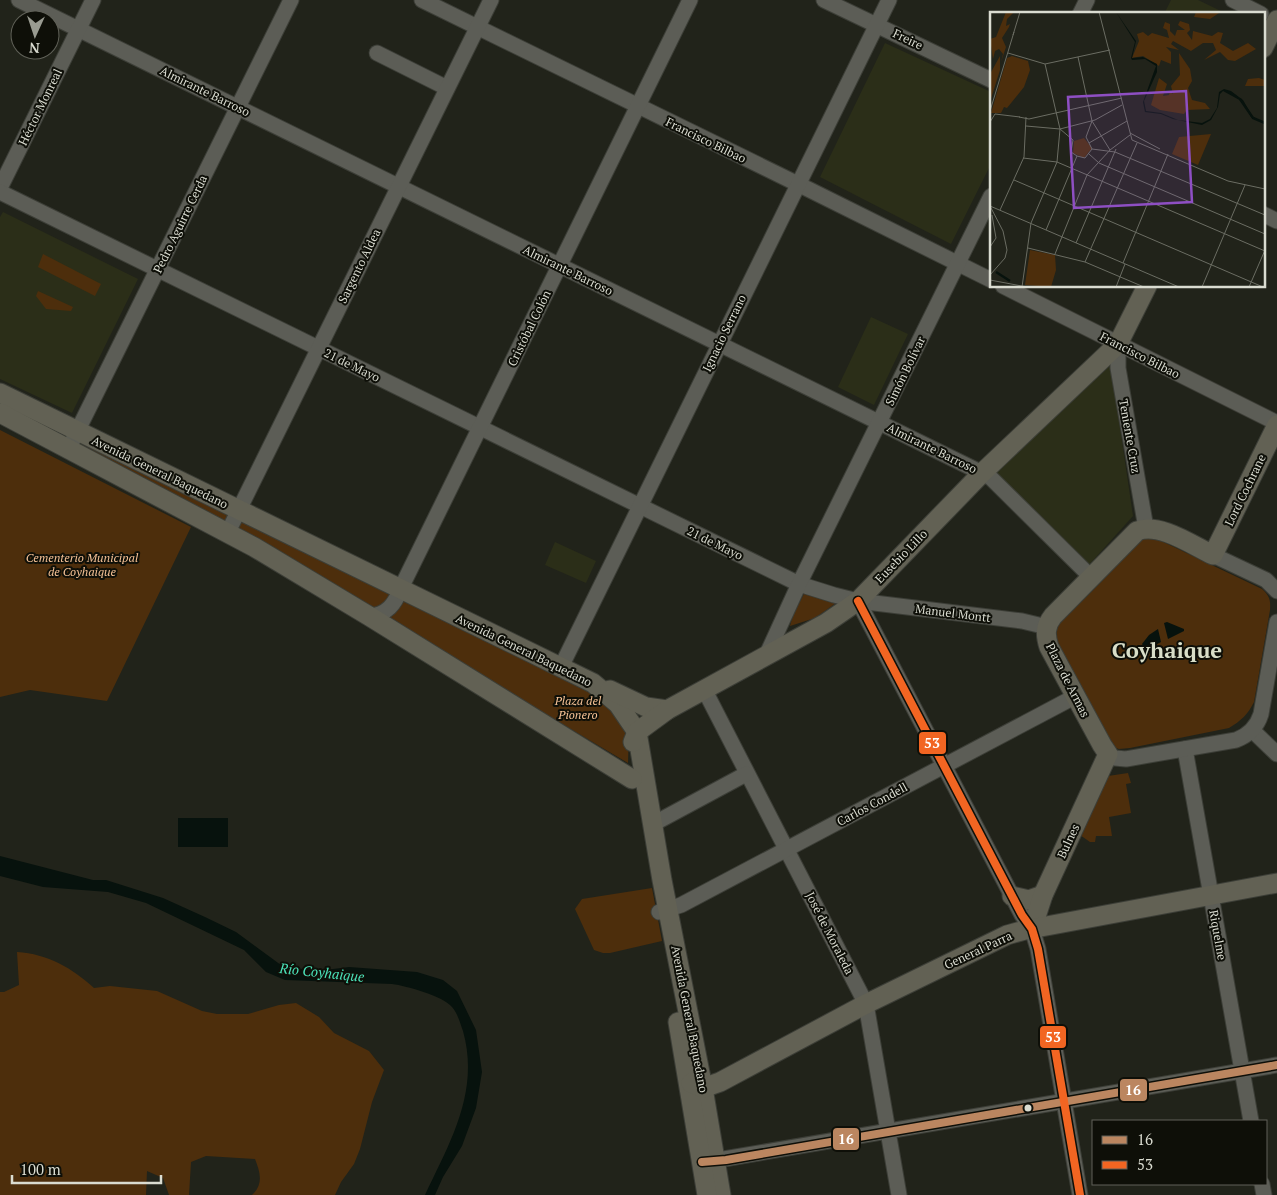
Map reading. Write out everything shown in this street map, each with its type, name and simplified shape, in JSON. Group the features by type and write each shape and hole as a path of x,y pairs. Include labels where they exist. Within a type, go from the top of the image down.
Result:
{"main road":[{"path":"1264,46 1277,21"},
{"name":"Eusebio Lillo","path":"636,732 667,710 826,623 858,601 982,473 1118,344 1146,288"},
{"name":"Avenida General Baquedano","path":"0,393 73,440 369,616 632,779 664,911 703,1088 709,1162 707,1195"},
{"name":"Avenida General Baquedano","path":"0,413 73,440 239,510 593,683 618,704 625,712 636,732 653,824 687,1078 709,1162 721,1195"},
{"name":"Lord Cochrane","path":"1213,555 1277,424"},
{"path":"1146,528 1158,529 1213,555"},
{"name":"Plaza de Armas","path":"1108,754 1049,647 1046,634 1047,627 1053,616 1132,535 1146,528"},
{"path":"593,683 646,707 667,710"},
{"path":"632,779 630,755 636,732"},
{"name":"Bulnes","path":"1032,929 1043,895 1108,754"},
{"name":"General Parra","path":"703,1088 720,1082 866,1004 998,938 1032,929 1277,884"},
{"path":"1012,896 1028,900 1043,895"},
{"path":"687,1078 694,1086 703,1088"}],"street":[{"name":"Almirante Barroso","path":"19,0 982,473 991,478 1091,576"},
{"name":"Héctor Monreal","path":"0,188 93,0"},
{"name":"Pedro Aguirre Cerda","path":"73,440 291,0"},
{"name":"Francisco Bilbao","path":"422,0 990,280"},
{"name":"Sargento Aldea","path":"228,532 491,0"},
{"name":"Cristóbal Colón","path":"369,616 380,614 390,609 396,601 690,0"},
{"name":"Freire","path":"824,0 990,80"},
{"name":"Ignacio Serrano","path":"561,667 888,0"},
{"path":"1081,12 1087,0"},
{"path":"1233,0 1258,12"},
{"path":"1264,15 1277,21"},
{"path":"376,53 447,88"},
{"name":"21 de Mayo","path":"0,192 800,584 858,601"},
{"name":"Simón Bolívar","path":"767,654 990,198"},
{"path":"1264,214 1277,221"},
{"name":"Francisco Bilbao","path":"1007,288 1277,424"},
{"name":"Teniente Cruz","path":"1118,344 1118,368 1146,528"},
{"path":"1213,555 1266,580 1277,591"},
{"path":"858,601 1022,915 1032,929 1038,949 1080,1195"},
{"name":"Manuel Montt","path":"858,601 1022,621 1047,627"},
{"path":"1108,754 1115,758 1126,759 1236,740 1246,736 1259,720 1261,714 1274,662 1277,622"},
{"name":"José de Moraleda","path":"704,689 746,774 787,849 866,1004 899,1195"},
{"name":"Carlos Condell","path":"664,911 680,905 1076,696"},
{"path":"1252,730 1277,754"},
{"name":"Riquelme","path":"1185,749 1251,1120"},
{"path":"653,824 746,774"},
{"path":"709,1162 1277,1065"}],"shaded area":[{"path":"1171,0 1198,0 1221,11 1221,12 1165,12"},
{"path":"885,43 990,92 990,166 951,244 820,177"},
{"path":"3,212 138,279 72,413 0,379 0,217"},
{"path":"871,317 908,334 874,405 838,387"},
{"path":"1110,360 1133,516 1088,566 991,471"},
{"path":"555,542 596,561 586,583 545,565"}],"green space":[{"path":"43,254 101,284 95,296 38,267"},
{"path":"38,291 73,307 71,311 46,309 36,296"},
{"name":"Plaza del Pionero","path":"0,398 601,695 629,730 628,763 400,628 0,407"},
{"name":"Cementerio Municipal de Coyhaique","path":"0,430 191,527 107,701 30,690 0,697"},
{"path":"1153,537 1262,589 1269,598 1270,610 1254,702 1241,720 1229,728 1119,749 1113,747 1055,639 1055,627 1059,620 1143,539"},
{"path":"805,592 836,603 815,618 790,626 793,615"},
{"path":"1128,773 1131,783 1126,784 1131,813 1109,817 1112,836 1096,836 1095,842 1090,842 1080,835 1108,776"},
{"path":"652,888 662,941 610,953 594,950 575,909 582,899"},
{"path":"17,952 28,953 59,963 77,974 94,988 110,986 157,991 202,1011 217,1014 248,1014 279,1005 296,1003 319,1017 334,1033 369,1051 384,1070 372,1102 360,1149 354,1164 341,1182 335,1195 252,1195 260,1182 255,1159 206,1156 191,1162 189,1195 169,1195 163,1178 147,1171 146,1195 0,1195 0,992 19,985"}],"water":[{"path":"1167,622 1184,629 1184,631 1168,639 1164,623"},
{"path":"1158,629 1161,642 1146,650 1142,644 1149,635"},
{"path":"178,818 228,818 228,847 178,847"},
{"name":"Río Coyhaique","path":"0,856 93,880 106,880 163,898 236,932 285,968 325,970 349,967 417,972 443,980 457,991 476,1030 482,1072 476,1108 462,1146 443,1177 435,1195 425,1195 444,1156 460,1116 468,1075 463,1031 456,1013 447,1003 424,992 392,984 285,980 266,972 244,950 146,903 108,892 43,887 0,876"}],"transit line":[{"name":"53","path":"858,601 1022,915 1032,929 1038,949 1080,1195"},
{"name":"16","path":"702,1162 726,1160 1277,1065"}],"district":[{"name":"Coyhaique","path":"1167,649"}]}
